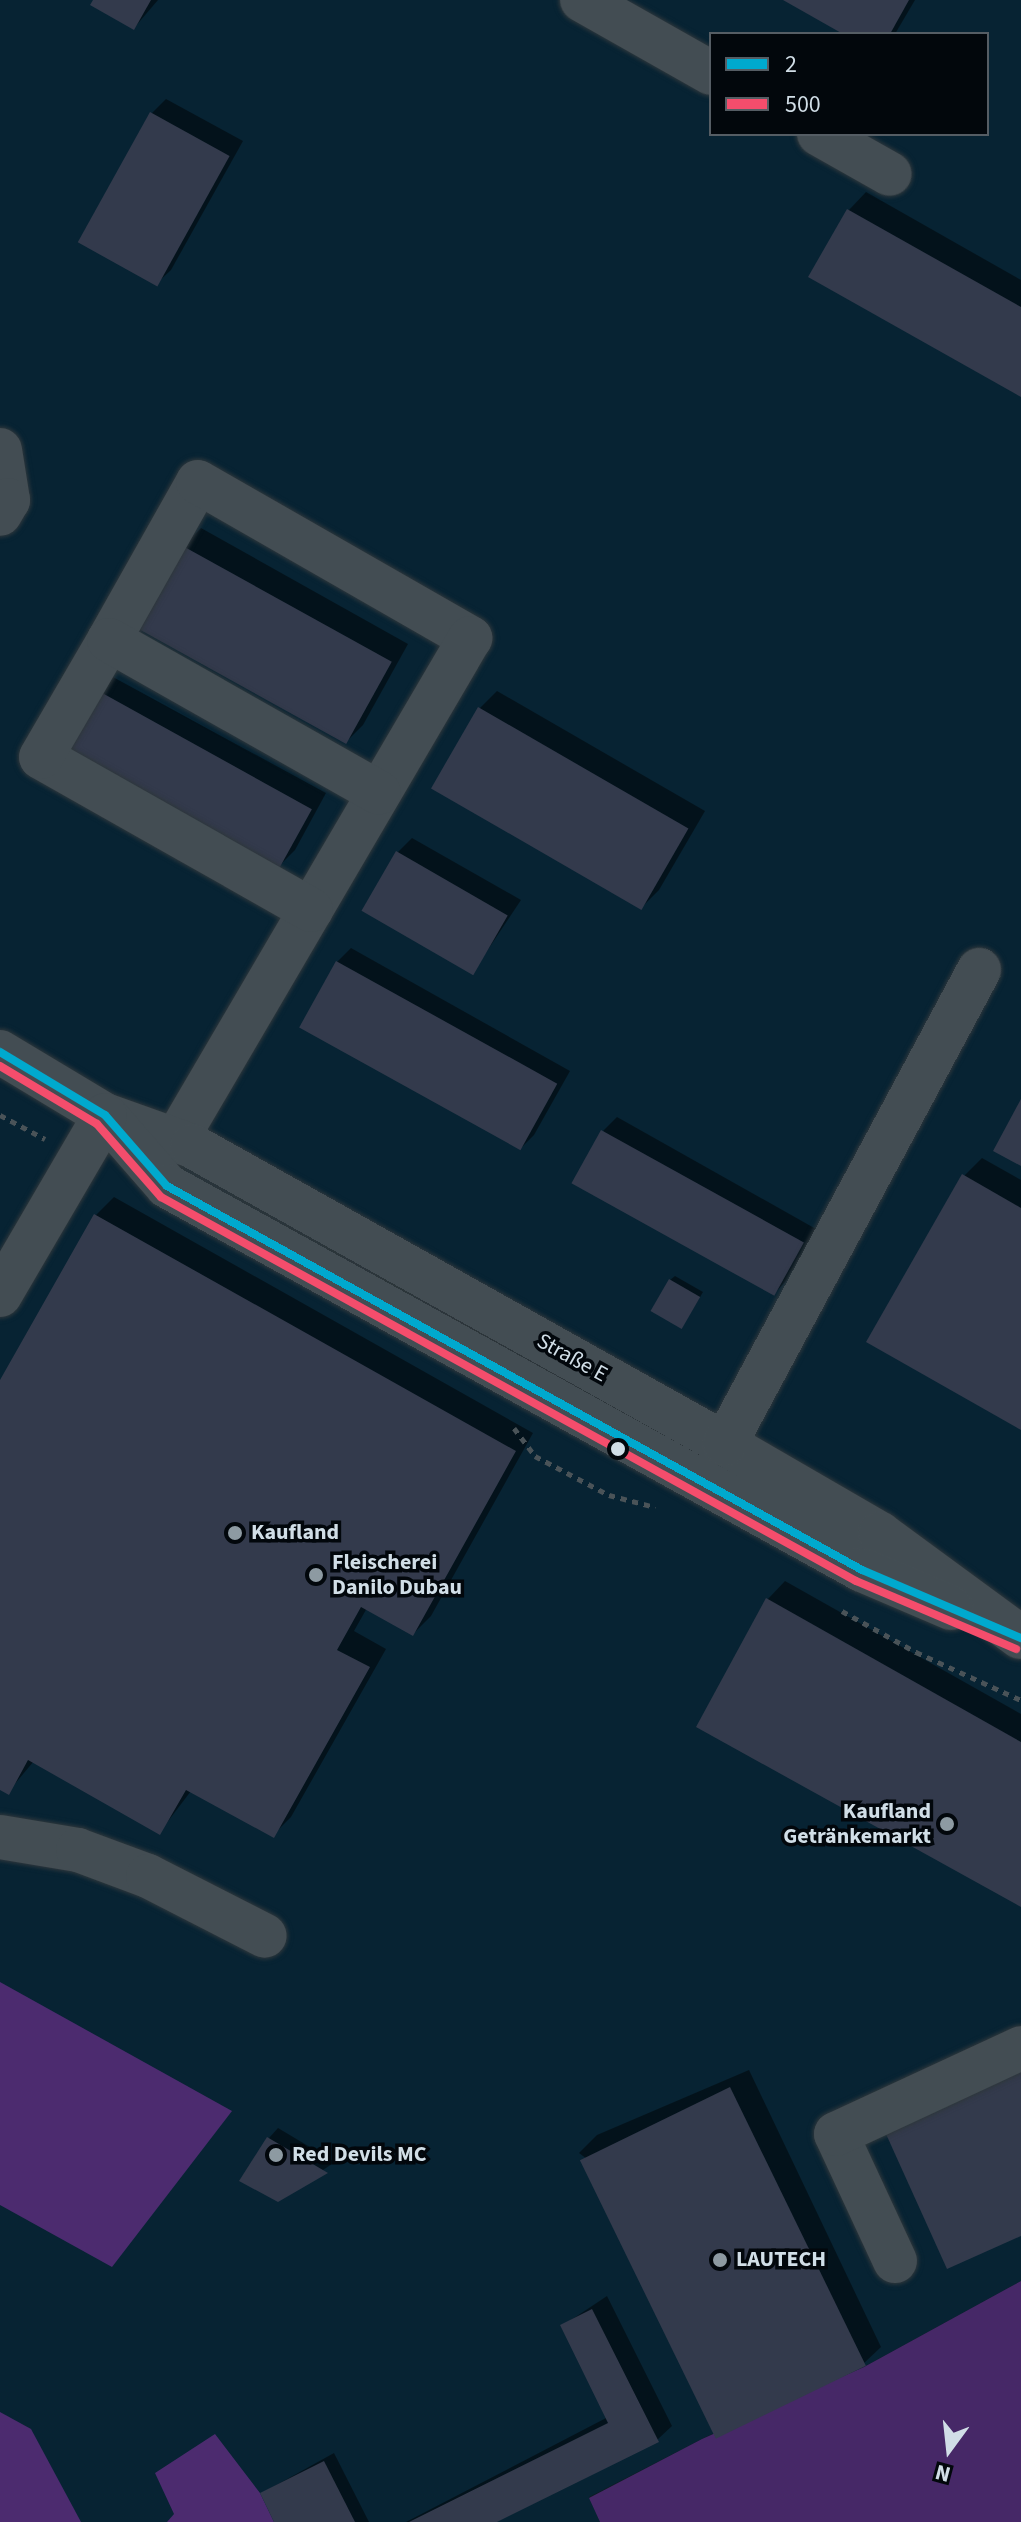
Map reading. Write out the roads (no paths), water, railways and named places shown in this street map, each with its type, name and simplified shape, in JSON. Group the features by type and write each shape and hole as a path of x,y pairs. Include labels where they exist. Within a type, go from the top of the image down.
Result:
{"street":[{"path":"582,0 709,72"},
{"path":"823,136 890,174"},
{"path":"0,450 8,500 0,514"},
{"path":"176,1140 311,910 470,638 198,482 41,757 311,910"},
{"path":"109,640 379,793"},
{"path":"725,1444 979,970"},
{"name":"Straße E","path":"0,1052 105,1115 176,1140 725,1444 880,1534 1020,1637"},
{"path":"0,1295 105,1115"},
{"name":"Straße E","path":"105,1115 167,1186 862,1570 1020,1637"},
{"path":"0,1837 78,1850 148,1876 265,1936"},
{"path":"895,2261 836,2134 1021,2048"}],"place":[{"name":"Kaufland","path":"235,1533"},
{"name":"Fleischerei Danilo Dubau","path":"316,1575"},
{"name":"Kaufland Getränkemarkt","path":"947,1824"},
{"name":"Red Devils MC","path":"276,2155"},
{"name":"LAUTECH","path":"720,2260"}]}
